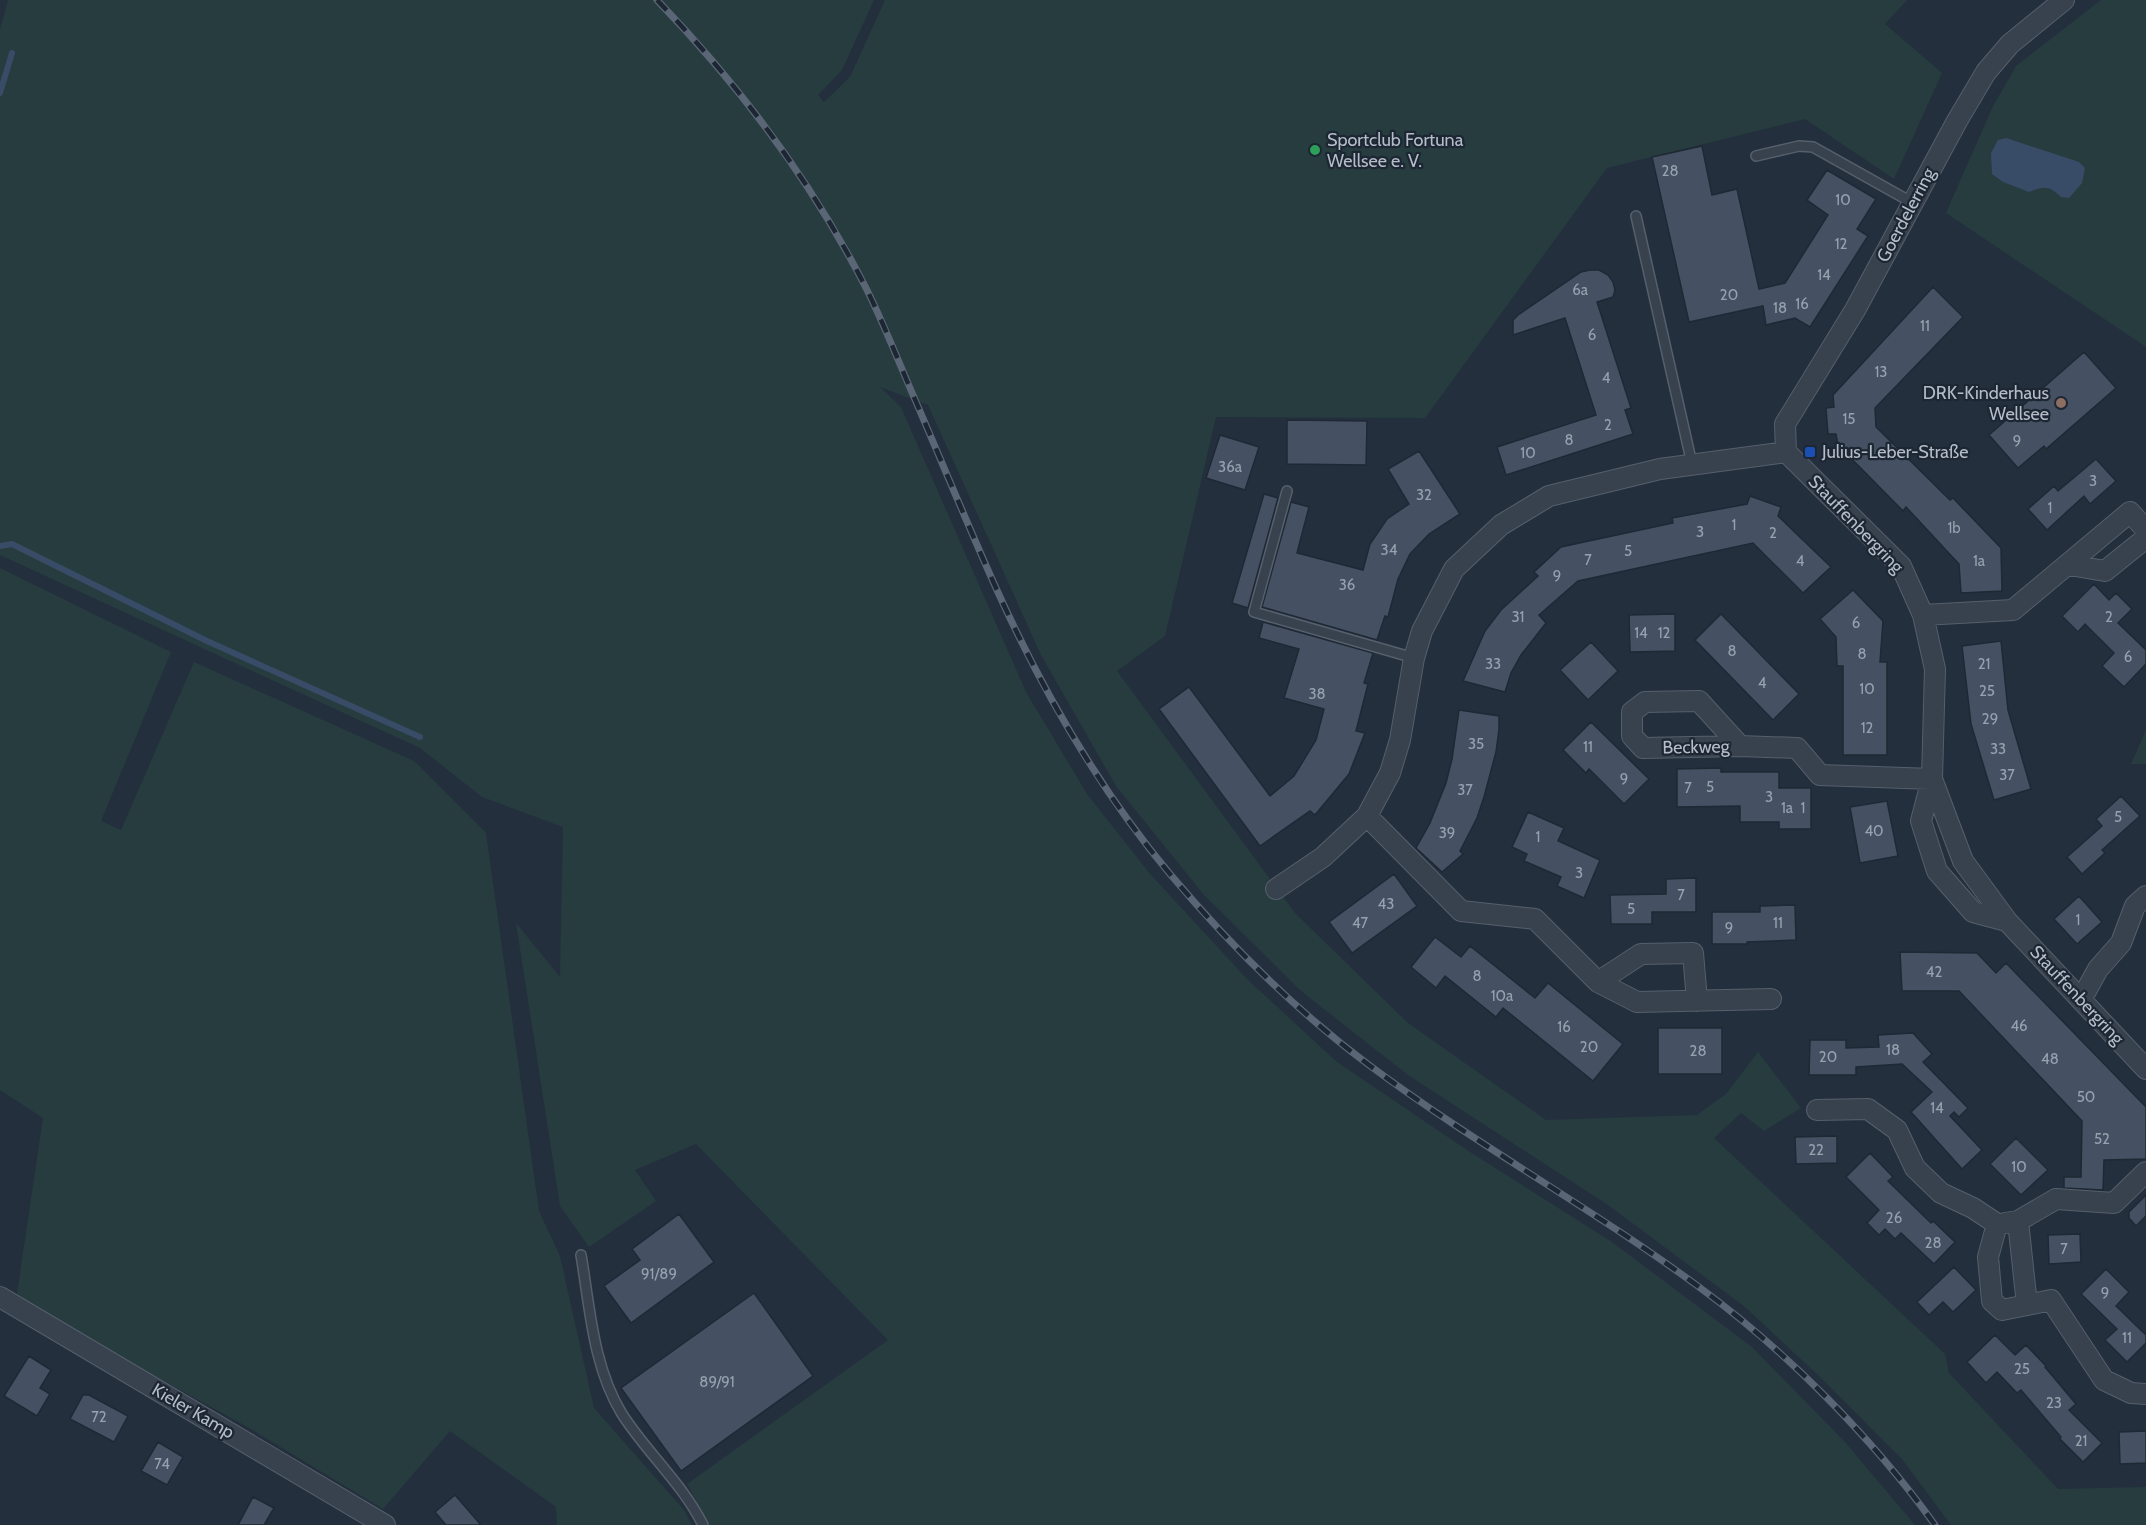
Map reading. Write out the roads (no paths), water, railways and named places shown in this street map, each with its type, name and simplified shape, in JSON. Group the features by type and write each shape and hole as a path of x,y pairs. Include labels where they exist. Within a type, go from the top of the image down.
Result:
{"street":[{"name":"Goerdelerring","path":"1786,452 1785,424 1856,310 1986,72 2010,44 2064,0"},
{"path":"1276,889 1323,857 1366,816 1390,773 1400,740 1414,658 1422,631 1454,569 1501,525 1549,496 1660,469 1786,452"},
{"name":"Stauffenbergring","path":"1786,452 1901,566 1923,615 1935,669 1932,779 1921,821 1937,872 1973,912 2007,921"},
{"path":"1923,615 2013,610 2070,565 2130,512 2146,530"},
{"path":"2070,565 2105,571 2146,538"},
{"name":"Beckweg","path":"1740,746 1700,701 1645,702 1632,712 1632,736 1643,748 1740,746 1797,748 1820,775 1932,779"},
{"name":"Stauffenbergring","path":"1932,779 1963,861 2007,921 2146,1069"},
{"path":"1366,816 1461,911 1535,919 1598,982 1637,1002 1771,999"},
{"path":"2081,1000 2098,969 2121,943 2135,906 2146,896"},
{"path":"1598,982 1641,954 1694,953 1697,1001"},
{"path":"1817,1110 1868,1108 1897,1130 1915,1168 1941,1193 1973,1208 1997,1224 2018,1221 2056,1199 2114,1203 2146,1172"},
{"path":"2018,1221 2027,1305"},
{"path":"1997,1224 1988,1257 1992,1301 2002,1310 2051,1300 2104,1380 2131,1393 2146,1394"},
{"name":"Kieler Kamp","path":"0,1298 385,1525"}],"lane":[{"path":"1755,156 1799,146 1813,147 1913,203"},
{"path":"1636,216 1692,464"},
{"path":"1287,491 1254,612 1414,658"},
{"path":"581,1255 601,1371 622,1414 692,1502 703,1525"}],"water":[{"path":"2006,138 2079,162 2085,168 2082,183 2069,198 2061,197 2050,189 2043,188 2029,192 2003,182 1992,174 1991,153 1998,140"}],"waterway":[{"path":"0,93 12,53"},
{"path":"0,546 12,544 207,641 420,737"}],"railway":[{"path":"657,0 717,66 772,136 822,210 845,249 877,311 985,562 1032,664 1095,773 1170,874 1239,951 1289,999 1342,1044 1450,1122 1658,1258 1732,1312 1764,1339 1856,1428 1935,1525"}],"place":[{"name":"Sportclub Fortuna Wellsee e. V.","path":"1315,150"},
{"name":"DRK-Kinderhaus Wellsee","path":"2061,403"},
{"name":"Julius-Leber-Straße","path":"1810,452"}]}
